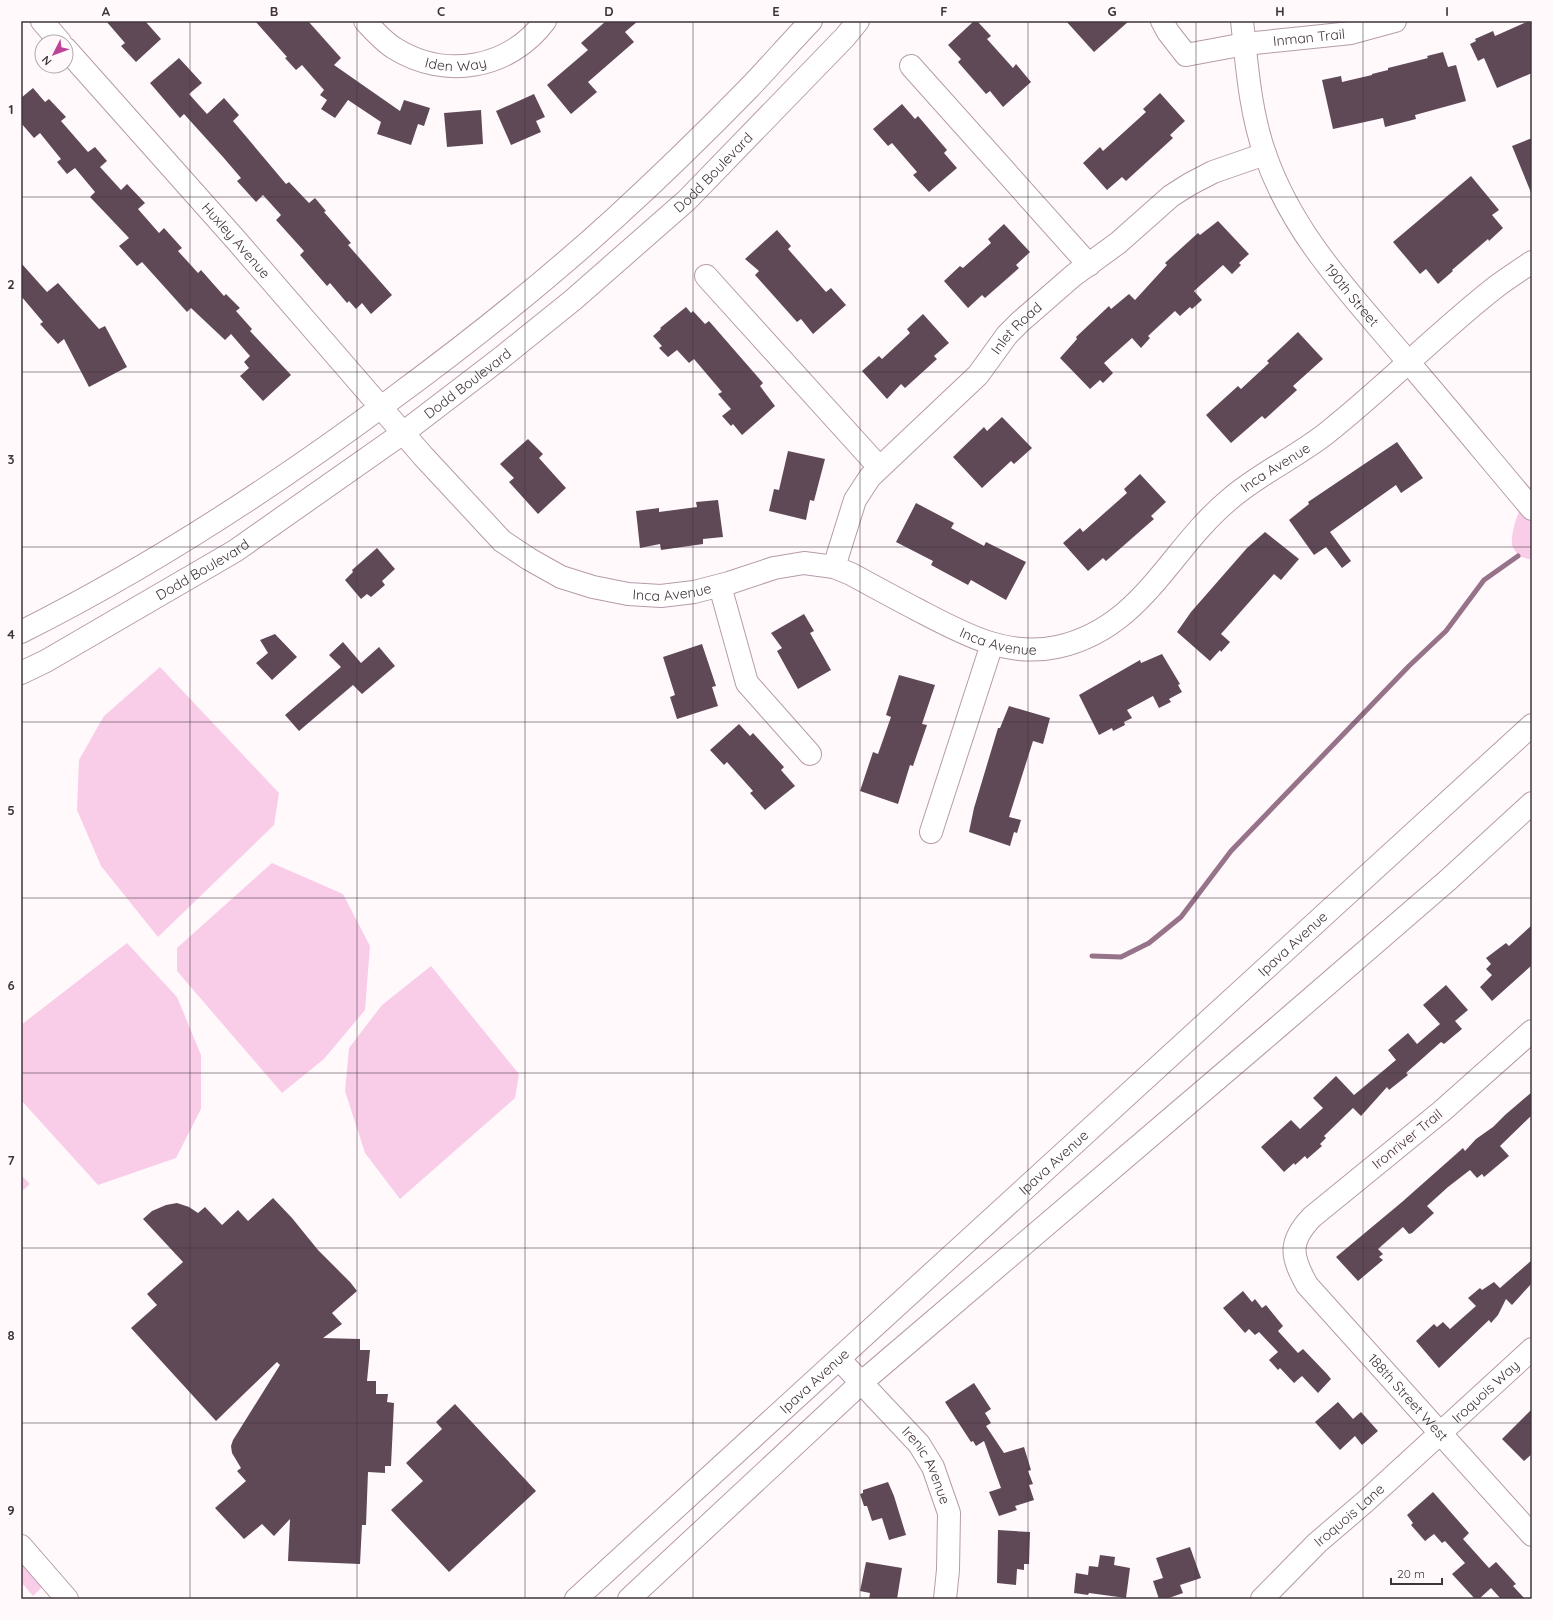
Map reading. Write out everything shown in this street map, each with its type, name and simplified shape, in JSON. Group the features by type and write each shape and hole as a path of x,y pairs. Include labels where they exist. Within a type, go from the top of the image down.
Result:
{"street":[{"path":"42,21 53,34"},
{"name":"Iden Way","path":"365,21 382,39 407,55 436,64 450,66 480,64 506,55 528,41 545,21"},
{"path":"21,632 92,595 217,520 351,430 438,365 522,298 613,220 726,111 811,21"},
{"name":"Dodd Boulevard","path":"21,673 46,661 234,551 403,433 501,358 573,300 687,200 845,37 858,21"},
{"path":"1162,21 1168,32 1186,55 1244,44"},
{"name":"190th Street","path":"1242,21 1244,44 1256,121 1265,154 1291,214 1329,268 1532,509"},
{"name":"Inman Trail","path":"1244,44 1351,33 1395,21"},
{"name":"Huxley Avenue","path":"74,58 230,234 403,433"},
{"path":"911,66 1089,265"},
{"name":"Inlet Road","path":"834,567 855,500 870,477 880,466 974,380 1008,335 1020,322 1056,289 1118,243 1171,196 1219,169 1265,154"},
{"name":"Inca Avenue","path":"403,433 502,541 529,559 561,577 593,587 628,594 661,596 694,592 720,586 788,565 804,563 834,567 851,574 960,632 983,642 1008,647 1034,649 1056,647 1082,639 1103,629 1124,615 1142,597 1213,514 1229,500 1258,478 1325,434 1497,286 1532,262"},
{"path":"706,276 880,466"},
{"path":"720,586 746,683 810,754"},
{"path":"931,832 992,644"},
{"name":"Ipava Avenue","path":"576,1599 1532,725"},
{"path":"629,1599 862,1383 1448,880 1532,803"},
{"name":"Ironriver Trail","path":"1293,1254 1300,1230 1312,1217 1442,1111 1532,1031"},
{"name":"188th Street West","path":"1293,1254 1298,1268 1307,1285 1532,1535"},
{"name":"Iroquois Way","path":"1440,1434 1532,1349"},
{"name":"Irenic Avenue","path":"839,1359 919,1444 932,1467 949,1513 948,1570 945,1599"},
{"name":"Iroquois Lane","path":"1262,1599 1317,1543 1440,1434"},
{"path":"21,1546 68,1599"}],"shaded area":[{"path":"1532,484 1532,560 1518,556 1512,545 1512,538 1518,513"},
{"path":"160,667 279,793 274,825 158,937 101,866 77,810 79,760 104,716"},
{"path":"272,863 343,894 370,946 365,1010 324,1059 282,1093 177,971 177,948"},
{"path":"127,943 177,997 201,1055 201,1109 176,1158 98,1185 21,1100 21,1025"},
{"path":"431,966 519,1074 515,1098 400,1199 365,1153 345,1091 349,1048 382,1005"},
{"path":"21,1175 30,1184 21,1192"},
{"path":"21,1563 42,1587 33,1596 21,1582"}],"building":[{"path":"106,21 145,21 161,39 136,62 121,46 125,43"},
{"path":"255,21 308,21 341,58 334,65 400,111 404,100 430,108 424,126 418,124 411,145 377,134 381,122 348,100 335,118 321,109 327,100 320,95 324,90 302,65 296,70 285,58 287,57"},
{"path":"606,21 638,21 625,32 634,42 588,82 597,92 571,114 547,85 588,50 581,43"},
{"path":"974,21 977,21 991,36 987,39 1013,68 1016,64 1031,82 1003,107 990,91 986,94 958,62 961,59 948,45"},
{"path":"1066,21 1129,21 1094,52"},
{"path":"1532,21 1532,73 1497,88 1484,58 1478,61 1470,44 1476,41 1475,39 1493,31 1495,36"},
{"path":"1443,52 1448,67 1456,65 1466,101 1415,115 1416,119 1385,127 1383,118 1333,129 1322,80 1341,76 1342,82 1372,75 1388,70 1388,68 1428,58 1427,56"},
{"path":"179,58 202,83 189,94 207,114 224,98 239,115 233,121 286,184 289,182 309,203 315,198 326,211 324,212 351,243 348,245 392,295 371,314 362,303 356,309 349,301 347,303 330,283 327,286 300,255 304,251 276,220 281,215 263,195 256,202 237,181 241,178 223,157 184,114 180,118 150,83"},
{"path":"33,88 45,102 49,99 66,117 61,121 88,152 95,147 107,161 100,167 121,190 127,184 145,203 138,209 159,233 164,228 182,248 178,251 198,273 201,270 224,296 226,294 240,308 236,311 252,329 250,331 291,375 263,401 240,376 249,368 244,362 250,356 231,334 225,340 191,308 187,312 142,262 137,266 119,246 129,238 90,197 95,192 75,168 67,174 57,162 61,159 40,133 34,138 21,123 21,98"},
{"path":"1160,93 1185,121 1170,135 1173,138 1126,181 1122,177 1107,190 1083,163 1100,147 1103,151 1146,112 1143,109"},
{"path":"534,94 545,117 536,121 541,132 511,145 496,111"},
{"path":"902,104 915,119 918,116 947,150 944,153 957,168 929,192 913,175 917,172 892,143 888,146 873,129"},
{"path":"481,110 483,144 447,147 444,113"},
{"path":"1532,138 1532,195 1512,146"},
{"path":"1471,176 1499,210 1492,215 1503,228 1452,270 1453,271 1438,284 1426,269 1420,274 1393,242"},
{"path":"1218,221 1249,254 1239,263 1241,265 1232,274 1223,265 1194,291 1202,300 1192,309 1190,307 1180,316 1175,311 1148,336 1150,338 1141,348 1132,338 1104,363 1113,373 1103,383 1100,380 1090,389 1060,358 1077,339 1076,337 1109,306 1111,309 1129,294 1135,300 1167,265 1165,263 1198,233 1200,235"},
{"path":"1004,224 1030,252 1016,265 1019,268 985,298 982,295 968,308 944,281 960,266 963,268 991,243 988,239"},
{"path":"777,230 791,246 788,249 826,292 831,288 846,305 813,334 801,319 797,322 755,275 759,271 745,259"},
{"path":"21,263 47,292 58,283 99,329 105,326 127,367 89,387 64,339 58,344 40,324 43,322 21,296"},
{"path":"686,307 691,313 693,311 705,324 709,321 763,383 760,386 775,406 742,435 733,424 731,426 722,416 731,409 718,394 722,392 694,359 689,363 677,350 668,357 659,348 662,346 653,336 661,329 660,328"},
{"path":"923,314 949,343 934,356 937,359 905,388 901,384 887,399 862,371 879,356 882,359 910,333 907,329"},
{"path":"1298,332 1323,359 1293,386 1297,390 1265,419 1262,416 1231,443 1206,415 1238,386 1241,389 1269,363 1267,361"},
{"path":"1002,417 1032,448 1014,464 1011,461 982,488 953,457 984,427 987,431"},
{"path":"528,439 543,454 539,458 566,488 538,514 509,482 514,478 500,464"},
{"path":"1397,442 1423,478 1401,493 1396,485 1330,532 1351,561 1342,568 1326,547 1314,555 1289,520 1309,504 1308,502"},
{"path":"788,451 825,459 814,501 810,500 806,520 769,511 774,489 779,490"},
{"path":"1140,474 1166,502 1151,516 1154,519 1106,561 1103,558 1088,571 1063,543 1080,528 1083,532 1127,493 1124,489"},
{"path":"718,500 723,537 703,539 703,544 661,550 660,544 640,548 636,511 659,508 659,512 697,507 696,502"},
{"path":"916,503 954,523 951,528 984,546 986,542 1026,562 1006,600 971,580 968,585 931,565 933,561 896,542"},
{"path":"1265,532 1299,559 1281,580 1274,574 1221,634 1230,642 1210,661 1177,632 1191,612 1247,548"},
{"path":"377,548 395,569 382,581 385,585 371,597 367,594 361,599 345,580 353,572 352,570"},
{"path":"804,614 814,631 810,633 831,670 798,689 777,651 782,648 771,633"},
{"path":"275,634 297,657 272,680 256,663 268,653 260,640"},
{"path":"343,642 361,663 379,647 395,666 362,694 353,685 299,731 285,715 341,667 329,655"},
{"path":"702,644 716,686 712,687 718,706 677,719 670,697 675,695 663,657"},
{"path":"1162,654 1180,684 1178,685 1182,692 1169,699 1171,702 1159,708 1153,696 1127,710 1132,718 1124,722 1125,725 1113,731 1112,728 1099,735 1079,695 1140,660 1141,663"},
{"path":"899,675 935,685 922,724 927,725 913,766 910,765 898,804 860,791 873,752 878,754 891,717 886,715"},
{"path":"1009,706 1050,718 1043,744 1033,741 1009,817 1021,820 1017,833 1014,832 1010,846 969,832 974,808 998,728 1000,728"},
{"path":"739,724 750,736 753,733 784,767 781,770 795,786 765,810 750,793 753,791 727,762 724,765 710,750"},
{"path":"1532,925 1532,965 1492,1001 1480,987 1492,975 1486,969 1491,964 1486,958 1506,943 1509,946"},
{"path":"1446,985 1468,1010 1455,1021 1462,1029 1444,1044 1441,1042 1406,1073 1408,1075 1389,1090 1387,1087 1361,1116 1353,1108 1324,1136 1326,1138 1320,1144 1322,1146 1307,1159 1305,1156 1284,1172 1261,1147 1291,1120 1300,1129 1323,1108 1313,1098 1336,1076 1354,1095 1396,1060 1388,1050 1408,1033 1417,1044 1440,1024 1423,1005"},
{"path":"1532,1092 1532,1115 1500,1146 1509,1156 1484,1177 1482,1174 1477,1178 1470,1170 1448,1187 1427,1206 1434,1213 1412,1233 1409,1234 1403,1227 1378,1249 1383,1254 1379,1257 1383,1260 1358,1281 1336,1257 1402,1202 1463,1148 1465,1151 1476,1139 1493,1127"},
{"path":"273,1198 292,1218 318,1250 357,1291 332,1313 342,1324 323,1338 360,1339 360,1350 370,1350 367,1381 376,1381 376,1394 388,1394 387,1402 394,1403 391,1466 385,1466 385,1473 368,1472 366,1525 362,1525 360,1564 288,1561 290,1519 274,1536 262,1524 244,1539 215,1508 246,1481 237,1471 241,1468 232,1453 231,1446 233,1440 280,1365 277,1362 216,1421 131,1328 157,1305 147,1294 183,1262 143,1219 152,1211 166,1205 177,1203 189,1207 198,1213 205,1207 222,1225 238,1210 248,1221"},
{"path":"1532,1260 1532,1283 1512,1305 1506,1299 1498,1315 1491,1323 1489,1320 1439,1368 1416,1341 1434,1324 1437,1327 1443,1322 1450,1329 1476,1306 1468,1298 1480,1288 1482,1290 1494,1282 1500,1288"},
{"path":"1243,1291 1252,1302 1255,1299 1262,1308 1266,1305 1283,1326 1278,1331 1298,1353 1303,1349 1331,1379 1318,1393 1302,1376 1294,1383 1280,1368 1278,1370 1269,1360 1278,1352 1259,1332 1255,1335 1249,1329 1245,1333 1223,1308"},
{"path":"974,1383 991,1409 985,1413 991,1423 986,1426 1004,1453 1024,1447 1031,1470 1028,1471 1033,1484 1029,1485 1034,1500 1015,1506 1017,1510 999,1516 989,1492 1001,1488 984,1441 976,1446 973,1441 971,1442 945,1402"},
{"path":"1338,1402 1353,1419 1361,1412 1378,1431 1362,1445 1355,1436 1340,1450 1315,1422"},
{"path":"455,1404 536,1491 449,1572 391,1510 423,1481 406,1463 442,1429 436,1422"},
{"path":"1532,1409 1532,1454 1524,1461 1502,1439"},
{"path":"888,1482 906,1535 889,1540 882,1518 872,1521 867,1506 864,1506 860,1494 863,1493 863,1490"},
{"path":"1433,1492 1469,1533 1463,1539 1489,1568 1496,1562 1516,1584 1513,1586 1525,1599 1501,1599 1491,1588 1479,1599 1475,1599 1452,1574 1465,1563 1445,1541 1442,1543 1434,1534 1425,1541 1411,1525 1413,1523 1407,1515"},
{"path":"998,1530 1030,1532 1029,1564 1024,1564 1024,1570 1017,1569 1016,1585 997,1583"},
{"path":"1190,1547 1201,1578 1180,1585 1183,1593 1166,1599 1159,1599 1153,1581 1163,1578 1156,1558"},
{"path":"1100,1555 1115,1557 1114,1565 1130,1568 1126,1598 1089,1593 1088,1595 1074,1593 1076,1573 1088,1575 1089,1566 1098,1567"},
{"path":"866,1562 902,1568 897,1599 869,1599 870,1593 860,1591"}],"waterway":[{"path":"1092,956 1121,957 1149,943 1181,917 1231,851 1409,666 1446,631 1484,580 1518,556"}]}
